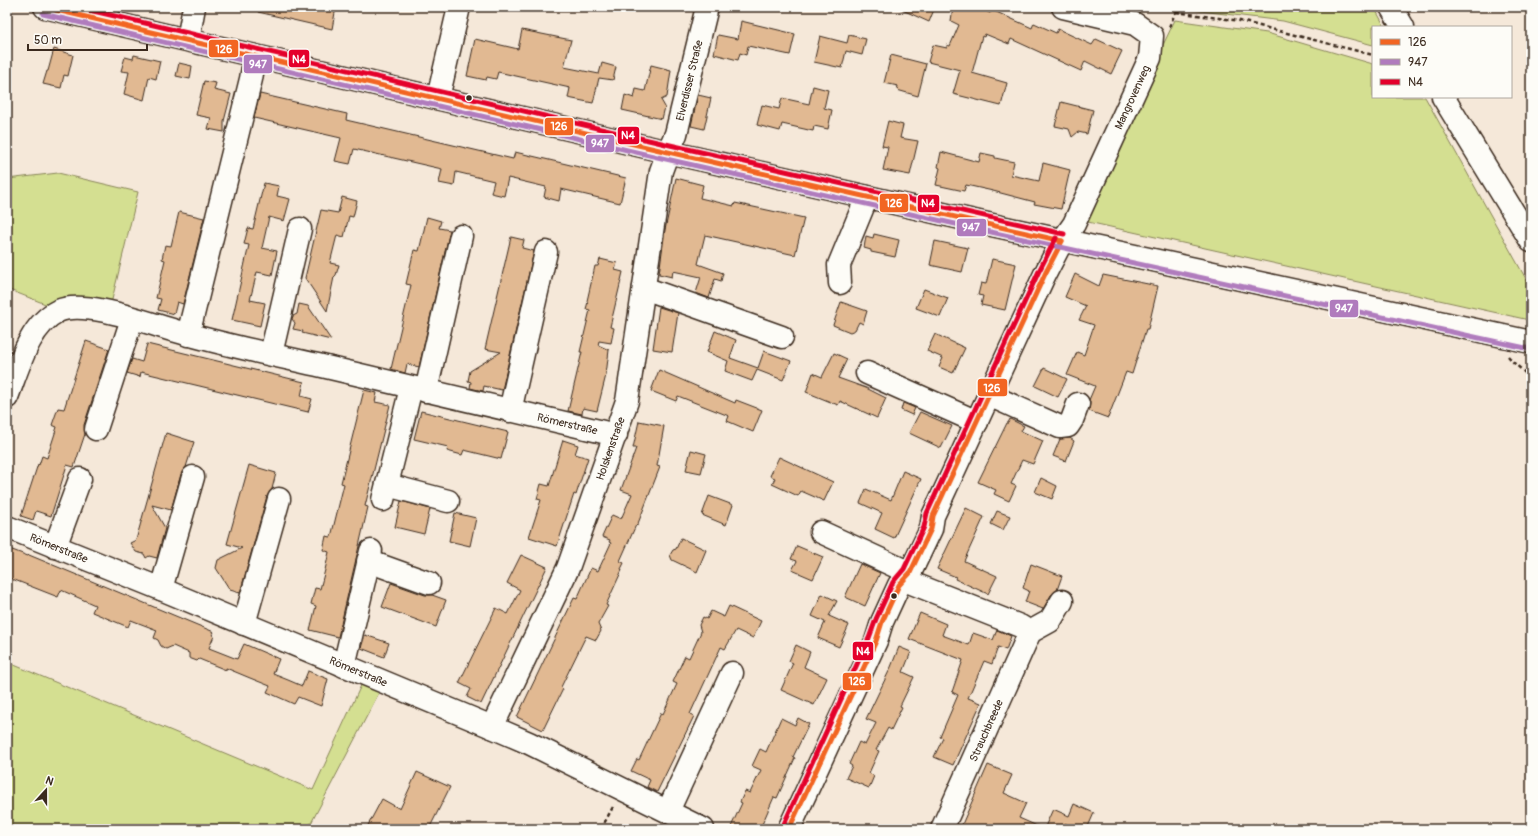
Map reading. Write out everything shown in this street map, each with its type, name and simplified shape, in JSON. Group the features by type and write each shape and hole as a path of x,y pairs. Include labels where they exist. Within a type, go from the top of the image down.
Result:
{"street":[{"path":"188,40 194,7"},
{"path":"438,98 459,7"},
{"name":"Elverdisser Straße","path":"668,152 676,134 707,7"},
{"name":"Mangrovenweg","path":"1063,7 1135,24 1152,36 1150,58 1066,242"},
{"path":"1391,7 1402,26"},
{"path":"53,8 866,197 1066,242 1522,340"},
{"path":"188,335 251,78 255,56"},
{"path":"1443,98 1531,241"},
{"name":"Holskenstraße","path":"492,727 568,568 627,401 661,171 668,152"},
{"path":"840,283 839,265 866,197"},
{"path":"271,354 300,229"},
{"path":"448,501 385,492 419,389 462,236"},
{"path":"789,829 876,641 882,622 899,585 907,577 930,529 933,516 1045,274 1066,242"},
{"path":"510,411 546,252"},
{"path":"644,288 782,337"},
{"name":"Römerstraße","path":"7,397 28,344 38,328 46,320 58,312 73,307 92,308 188,335 616,435"},
{"path":"96,429 132,319"},
{"path":"867,373 977,422"},
{"path":"989,395 1060,427 1068,426 1078,404"},
{"path":"161,590 193,476"},
{"path":"55,547 80,479"},
{"path":"244,624 279,498"},
{"name":"Römerstraße","path":"7,527 529,743 703,829"},
{"path":"821,532 907,577 1020,626 1030,632 1050,621 1062,601"},
{"path":"344,666 370,556 429,583"},
{"name":"Strauchbreede","path":"942,829 1030,632"},
{"path":"668,811 732,673"}],"path":[{"path":"1176,12 1240,21 1372,56"},
{"path":"1522,340 1508,357 1531,378"},
{"path":"602,829 622,788"}],"green space":[{"path":"1185,7 1374,7 1384,26 1372,26 1372,45 1283,21 1184,9"},
{"path":"1175,20 1267,33 1372,64 1372,98 1426,98 1531,288 1531,310 1529,320 1079,220"},
{"path":"58,173 138,192 110,308 53,307 7,289 7,179"},
{"path":"7,662 313,790 363,681 381,689 308,829 7,829"}],"building":[{"path":"259,7 336,7 332,29 258,12"},
{"path":"896,7 935,7 929,22"},
{"path":"953,7 976,7 990,13 992,10 1032,28 1034,23 1056,33 1058,29 1092,45 1096,39 1122,51 1111,74 1085,61 1081,71 1011,39 1009,44 985,34 984,37 982,36 972,73 1007,83 1001,106 953,94 960,70 928,62 933,45 947,48 947,45 950,46 959,25 951,21"},
{"path":"741,21 795,34 790,55 748,46 746,55 740,53 738,60 714,54 718,35 738,39"},
{"path":"522,30 571,40 564,67 599,74 602,63 616,67 613,80 599,78 593,103 568,98 570,88 498,72 496,79 487,77 486,80 467,76 475,39 518,49"},
{"path":"849,35 866,39 862,55 846,51 842,68 814,62 820,36 847,43"},
{"path":"54,49 73,55 68,76 64,75 61,88 43,84"},
{"path":"134,55 160,61 156,79 149,77 144,100 124,94 129,72 121,71 125,57 133,59"},
{"path":"891,55 926,64 918,96 897,90 898,86 884,83"},
{"path":"179,63 192,66 190,79 176,76"},
{"path":"651,65 671,70 667,97 661,100 665,107 662,119 622,110 625,95 634,98 636,89 645,91"},
{"path":"204,81 216,83 214,90 231,94 224,121 224,132 208,129 211,118 196,115"},
{"path":"813,86 828,90 824,108 832,110 828,129 814,126 813,131 782,124 780,131 757,125 762,105 779,109 782,98 809,104"},
{"path":"260,94 347,114 346,120 513,159 515,152 626,178 620,203 561,189 559,201 544,197 546,187 508,178 504,196 491,193 494,181 456,172 454,186 439,183 442,169 354,149 350,164 335,161 341,138 254,118"},
{"path":"698,95 711,98 704,129 691,126"},
{"path":"1061,102 1093,110 1087,134 1078,132 1072,137 1069,129 1055,126"},
{"path":"888,121 903,125 900,138 918,141 910,175 883,170 888,147 882,146"},
{"path":"941,152 979,162 981,153 995,156 995,158 1014,162 1011,175 1039,181 1043,163 1070,170 1061,209 1034,204 1035,202 966,185 964,191 936,185 940,168 938,167"},
{"path":"676,178 703,185 700,198 734,206 735,203 804,218 795,255 705,235 698,264 723,273 721,281 715,279 709,298 696,293 701,277 673,271 672,277 659,274 665,230"},
{"path":"264,183 279,186 277,196 290,199 284,221 269,217 262,248 277,251 272,275 257,272 250,300 265,303 260,326 232,320 249,245 244,244 248,228 253,229"},
{"path":"342,197 357,201 353,217 349,216 344,237 337,235 330,263 339,265 334,277 327,311 305,278 321,210 338,213"},
{"path":"179,212 204,218 183,304 177,302 174,314 158,310 161,299 156,298 165,260 162,259 165,245 171,246"},
{"path":"427,217 441,221 439,228 450,230 419,367 407,364 405,373 391,369 411,285 406,284 414,250 419,251"},
{"path":"874,234 899,240 895,257 871,252 871,250 864,248 866,236 873,238"},
{"path":"511,237 524,240 522,248 534,251 502,390 484,386 483,391 470,388 471,382 468,381 470,371 501,352 485,349"},
{"path":"935,241 968,248 962,272 930,265"},
{"path":"600,259 617,263 615,270 623,272 610,327 614,328 611,343 599,341 598,345 609,350 606,375 597,411 583,408 582,414 568,411 590,310 586,309 587,301 595,266 598,266"},
{"path":"992,259 1016,264 1005,310 981,305 983,296 978,295 981,283 986,284"},
{"path":"1075,274 1099,286 1103,275 1158,286 1148,329 1146,329 1132,374 1126,372 1108,418 1089,411 1089,400 1095,386 1067,375 1077,352 1084,355 1094,325 1079,320 1086,306 1065,297"},
{"path":"924,289 948,298 940,317 916,308"},
{"path":"841,302 867,311 863,324 859,322 855,330 850,332 833,325"},
{"path":"299,304 308,306 331,340 302,333 303,331 293,329 295,323 292,319 293,316 297,314"},
{"path":"659,307 678,313 672,352 653,349"},
{"path":"715,331 736,340 730,358 758,368 764,351 791,361 783,380 757,370 752,381 725,371 728,361 707,352"},
{"path":"935,334 965,348 953,373 939,367 943,358 927,351"},
{"path":"86,341 109,349 84,425 85,434 74,467 67,465 51,516 36,511 33,520 21,516 38,464 39,465 42,456 47,458 57,427 52,425 58,408 64,409"},
{"path":"147,344 304,382 301,396 312,399 308,412 141,372 140,377 127,373 132,359 142,362"},
{"path":"834,353 847,359 838,378 866,388 886,398 877,418 840,401 838,405 806,392 813,373 822,377"},
{"path":"1044,368 1067,379 1058,397 1035,386"},
{"path":"659,370 735,403 736,400 762,410 753,432 727,421 729,416 678,396 676,401 651,391"},
{"path":"364,390 377,393 375,402 390,405 365,506 368,507 338,637 310,630 316,606 311,604 315,588 320,589 325,570 329,552 323,550 326,536 331,537 344,484 341,483"},
{"path":"903,403 915,408 912,415 901,410"},
{"path":"421,411 508,432 501,459 464,450 462,455 447,451 448,447 414,439"},
{"path":"920,412 952,426 941,448 909,433"},
{"path":"1010,419 1024,426 1021,431 1043,441 1033,464 1022,460 1011,484 1016,486 1009,501 994,494 996,490 978,482"},
{"path":"639,421 664,426 657,466 660,467 637,526 636,525 620,561 624,563 621,569 622,570 606,605 608,606 598,624 601,631 596,640 586,636 561,687 563,689 543,730 517,717 574,598 577,599 591,568 598,571 611,543 609,542 610,540 602,537 612,515 621,519 632,494 621,490 636,448 633,448"},
{"path":"166,433 194,442 186,467 181,474 171,510 152,505 165,528 157,558 149,556 146,558 144,554 136,552 130,543 136,540"},
{"path":"1070,438 1074,441 1066,461 1053,456 1060,439"},
{"path":"563,440 578,445 575,454 588,458 576,495 574,494 557,546 529,537 541,500 537,499 541,484 549,486"},
{"path":"691,450 706,454 701,473 686,470"},
{"path":"779,457 833,482 824,501 801,491 798,496 772,484 775,478 770,476"},
{"path":"249,465 276,473 272,489 267,496 240,593 230,590 216,568 218,560 242,548 227,544"},
{"path":"903,471 921,479 894,538 875,529 882,513 860,503 866,489 891,500"},
{"path":"1041,478 1057,486 1052,499 1035,492"},
{"path":"709,496 733,505 726,525 702,515"},
{"path":"401,501 430,509 424,534 395,527"},
{"path":"966,508 984,517 964,561 997,576 988,594 937,569"},
{"path":"997,511 1010,516 1003,530 991,524"},
{"path":"455,513 476,518 470,546 449,541"},
{"path":"681,538 706,550 697,572 672,560 670,555 673,550 676,549"},
{"path":"797,546 823,557 813,579 792,570 797,561 791,559"},
{"path":"7,548 28,556 29,555 214,632 209,648 237,659 244,644 279,659 273,674 302,686 308,671 328,679 321,706 298,697 294,704 267,692 270,686 226,668 226,670 199,659 197,661 189,658 189,653 173,646 166,649 161,646 158,640 154,638 157,630 131,620 128,627 92,612 95,605 61,590 58,597 7,577"},
{"path":"521,555 547,567 481,704 467,697 471,689 459,683 496,608 508,614 520,590 507,583"},
{"path":"860,564 880,573 865,606 845,597"},
{"path":"1031,564 1062,576 1057,590 1051,595 1043,609 1025,602 1029,591 1023,588"},
{"path":"391,583 425,595 432,595 446,600 436,627 382,607"},
{"path":"822,594 837,601 829,616 849,625 839,647 818,638 825,622 812,616"},
{"path":"729,606 761,621 753,638 736,630 725,649 721,647 690,714 694,716 657,792 647,787 650,780 631,771 637,759 639,760 661,713 663,714 677,684 673,682 685,656 689,658 701,632 699,625 703,617 707,619 711,611 724,617"},
{"path":"920,613 946,624 942,635 969,645 973,633 993,640 997,630 1011,636 1006,650 998,647 992,664 984,661 968,698 981,703 953,765 934,757 943,738 940,737 958,695 952,692 963,660 909,639"},
{"path":"365,635 389,643 384,657 361,648"},
{"path":"796,645 810,652 804,667 827,678 814,705 781,690 793,663 789,661"},
{"path":"899,647 911,652 903,672 914,677 900,706 902,707 891,730 888,728 876,750 879,751 869,773 874,776 869,788 846,778 852,766 849,764 859,742 865,745 876,723 866,719"},
{"path":"781,718 795,725 798,718 809,724 793,757 795,758 777,798 774,797 760,829 730,829 742,803 740,802 745,791 750,793 761,770 752,766 760,749 766,752"},
{"path":"988,765 1012,775 1004,793 1026,803 1019,818 1044,829 960,829"},
{"path":"417,772 450,787 429,829 366,829 382,799 400,809"},
{"path":"1074,804 1094,813 1087,829 1076,829 1065,824 1063,829 1044,829 1053,809 1069,816"}],"transit line":[{"name":"N4","path":"76,7 670,145 1064,234"},
{"name":"126","path":"56,10 668,152 1062,241"},
{"name":"947","path":"43,14 666,159 991,232 1530,349"},
{"name":"N4","path":"783,826 893,582 904,569 924,527 927,513 1039,271 1056,238"},
{"name":"126","path":"789,829 876,641 882,622 899,585 910,573 931,529 933,516 1045,274 1062,241"}]}
